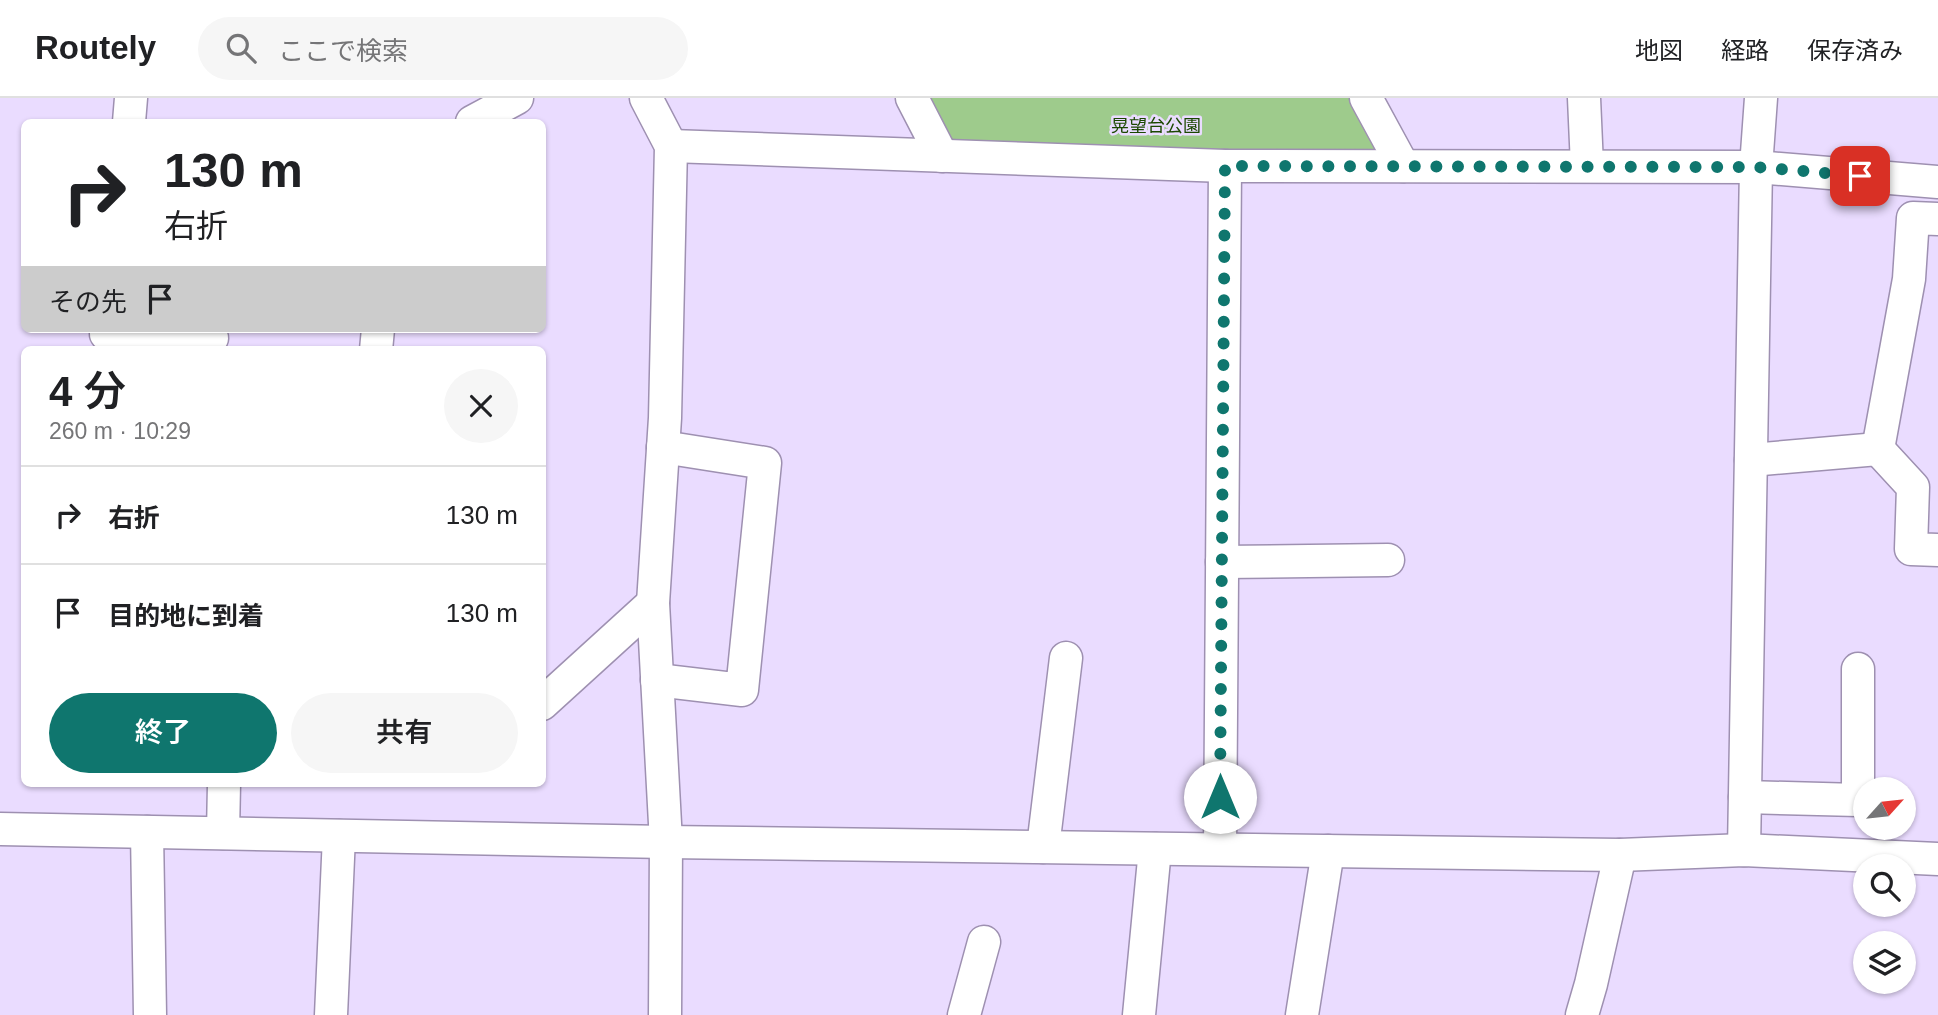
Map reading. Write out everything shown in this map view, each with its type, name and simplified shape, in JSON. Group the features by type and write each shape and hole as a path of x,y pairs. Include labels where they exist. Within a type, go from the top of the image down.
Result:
{"street":[{"path":"129,119 131,98"},
{"path":"478,119 517,98"},
{"path":"646,98 671,146 663,447 653,603 666,842 665,1015"},
{"path":"912,98 942,156"},
{"path":"1366,98 1403,166"},
{"path":"1584,98 1587,166"},
{"path":"1744,850 1756,167 1761,98"},
{"path":"671,146 1225,166 1756,167 1938,182"},
{"path":"1220,849 1225,166"},
{"path":"1878,449 1909,279 1913,218 1938,219"},
{"path":"106,338 212,339"},
{"path":"657,680 742,690 765,463 663,447"},
{"path":"1751,460 1878,449"},
{"path":"1878,449 1913,487 1912,549 1938,550"},
{"path":"1222,562 1388,560"},
{"path":"546,700 653,603"},
{"path":"1042,847 1066,658"},
{"path":"1745,797 1858,800 1858,669"},
{"path":"223,833 224,787"},
{"path":"0,829 666,842 1619,855 1744,850 1938,859"},
{"path":"147,832 150,1015"},
{"path":"331,1015 339,836"},
{"path":"1139,1015 1155,849"},
{"path":"1302,1015 1328,851"},
{"path":"1581,1015 1591,984 1619,855"},
{"path":"964,1015 984,942"}],"green space":[{"name":"晃望台公園","path":"923,98 1357,98 1380,141 1377,156 964,146 941,133"}],"route":[{"path":"1220,797 1225,166 1756,167 1860,176"}]}
